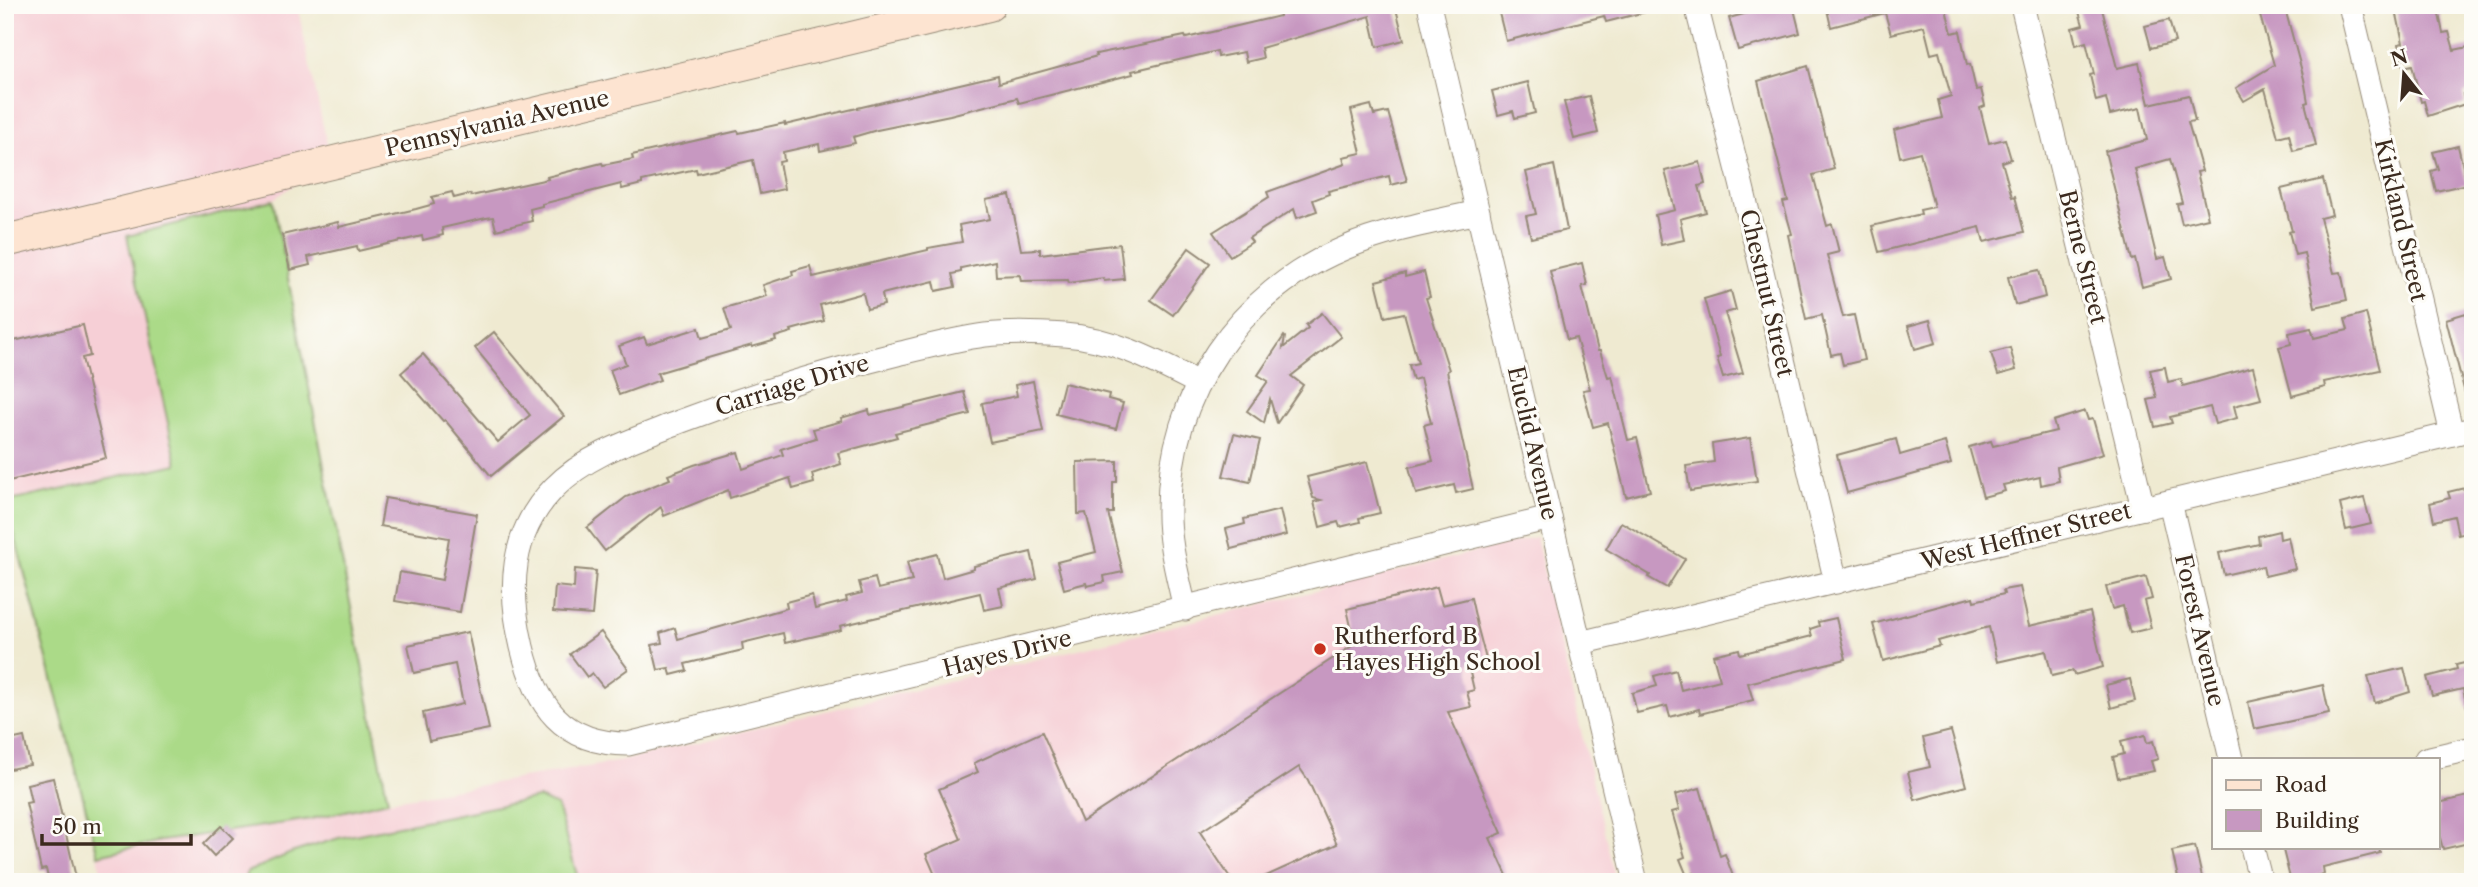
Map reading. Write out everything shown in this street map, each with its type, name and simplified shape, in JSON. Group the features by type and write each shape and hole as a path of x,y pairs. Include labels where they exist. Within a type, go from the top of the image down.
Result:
{"street":[{"name":"Pennsylvania Avenue","path":"5,241 989,5"},
{"name":"Euclid Avenue","path":"1429,5 1636,882"},
{"name":"Chestnut Street","path":"1696,5 1836,582"},
{"name":"Berne Street","path":"2022,5 2143,508"},
{"name":"Kirkland Street","path":"2350,5 2463,432"},
{"path":"1185,609 1175,564 1168,509 1171,468 1177,438 1198,383 1218,351 1245,315 1275,287 1316,261 1362,241 1478,212"},
{"name":"Carriage Drive","path":"520,636 513,602 515,566 528,526 553,490 580,466 609,450 717,407 876,359 985,335 1018,333 1066,335 1125,348 1198,383"},
{"name":"West Heffner Street","path":"1580,643 2463,432"},
{"name":"Forest Avenue","path":"2170,502 2231,758"},
{"name":"Hayes Drive","path":"520,636 529,674 536,690 549,710 565,726 591,740 628,744 1550,519"},
{"path":"2431,758 2473,748"},
{"path":"2252,848 2261,882"}],"shaded area":[{"path":"5,5 297,5 330,158 273,200 127,237 178,464 6,502 5,230 11,228 5,204"},
{"name":"Rutherford B Hayes High School","path":"1536,537 1616,882 103,882 98,855 161,841 311,819 388,801 622,761"}],"green space":[{"path":"273,200 388,801 311,819 161,841 98,855 6,502 177,464 127,236"},
{"path":"538,798 557,806 579,882 243,882 247,872 291,853 339,838"}],"building":[{"path":"1311,5 1395,5 1404,40 1377,47 1370,16 1261,48 1263,58 1246,62 1244,52 1218,57 1217,51 1132,71 1133,74 1019,103 1017,98 877,130 853,137 855,143 820,151 819,144 783,152 784,161 779,162 784,189 760,194 753,160 697,173 696,169 642,181 642,184 622,189 621,184 542,204 530,209 532,221 496,230 493,217 486,218 442,228 443,235 423,240 422,236 358,251 357,246 308,257 310,265 290,270 282,235 338,222 339,227 416,209 434,204 432,197 452,192 454,198 470,194 471,196 548,179 547,177 602,163 603,165 633,159 632,155 738,131 739,133 785,125 998,75 999,83 1097,56 1096,54 1185,36 1186,38 1280,16"},
{"path":"1497,5 1648,5 1649,11 1606,22 1604,16 1506,41"},
{"path":"1778,5 1793,5 1800,33 1738,50 1729,18"},
{"path":"1826,5 1945,5 1952,33 1960,31 1967,65 1970,64 1976,90 1981,89 1985,106 1980,108 1989,143 2005,139 2011,159 2002,162 2012,197 2015,196 2024,232 1984,242 1980,227 1879,252 1872,226 1921,214 1920,210 1934,207 1920,152 1900,157 1894,130 1942,118 1938,100 1951,96 1939,52 1931,54 1924,26 1891,34 1885,13 1831,27"},
{"path":"2077,5 2101,5 2117,68 2139,63 2149,104 2189,95 2195,121 2188,122 2202,171 2197,172 2208,218 2182,224 2177,204 2182,203 2170,159 2135,169 2157,259 2165,257 2171,279 2142,287 2135,259 2132,260 2105,151 2147,140 2140,108 2110,115 2106,98 2096,101 2090,75 2094,74 2086,42 2076,45 2072,28 2083,25"},
{"path":"2257,5 2284,5 2304,79 2308,102 2305,103 2316,145 2293,151 2289,134 2278,137 2265,89 2244,101 2236,88 2274,65"},
{"path":"2395,5 2437,5 2443,33 2449,32 2454,50 2473,46 2473,91 2463,94 2465,104 2428,116 2424,101 2421,102 2412,65 2404,67 2399,44 2403,43"},
{"path":"2169,20 2175,42 2151,48 2145,26"},
{"path":"1808,66 1834,169 1813,175 1827,226 1832,224 1839,252 1827,255 1843,317 1854,315 1864,360 1843,365 1840,353 1831,355 1822,315 1806,319 1788,235 1792,234 1783,202 1788,201 1758,81"},
{"path":"1528,82 1535,113 1515,118 1513,111 1498,115 1492,91"},
{"path":"1589,96 1598,133 1574,139 1564,102"},
{"path":"1371,105 1374,115 1388,112 1407,181 1391,185 1389,176 1328,191 1329,194 1313,200 1317,211 1297,218 1294,209 1249,238 1252,242 1230,256 1213,232 1269,197 1267,192 1345,164 1343,157 1361,153 1351,110"},
{"path":"2458,146 2467,184 2436,191 2431,171 2438,169 2433,152"},
{"path":"1700,162 1705,184 1699,186 1706,212 1680,219 1684,240 1661,245 1655,215 1675,210 1665,171"},
{"path":"1554,165 1567,230 1531,238 1526,216 1536,214 1526,172"},
{"path":"2323,179 2332,215 2320,218 2334,273 2341,272 2347,300 2315,307 2304,253 2295,255 2281,189"},
{"path":"1010,195 1021,250 1040,249 1040,254 1120,244 1124,279 1104,281 1103,278 1069,283 1068,280 1021,281 1020,275 996,276 995,261 961,268 961,272 952,274 955,287 936,291 934,281 882,294 884,305 867,309 863,293 820,305 824,321 791,330 792,332 775,337 776,340 657,373 660,380 619,395 610,370 626,364 619,346 644,337 647,344 699,328 702,338 731,330 724,308 767,296 763,285 793,275 792,271 810,266 813,277 962,242 959,225 990,219 986,200"},
{"path":"1189,248 1210,263 1173,315 1151,300"},
{"path":"1582,263 1587,285 1582,286 1598,351 1608,377 1612,376 1628,440 1637,438 1650,491 1626,497 1608,423 1593,427 1583,390 1590,389 1576,338 1567,340 1550,271"},
{"path":"2039,270 2045,297 2015,305 2008,277"},
{"path":"1424,272 1430,297 1426,298 1449,370 1447,371 1473,489 1456,493 1454,485 1416,494 1409,467 1433,461 1424,425 1431,423 1420,378 1413,380 1409,365 1418,363 1404,313 1385,317 1376,281 1405,273 1405,277"},
{"path":"1731,291 1736,310 1725,313 1743,373 1723,378 1704,299"},
{"path":"1322,313 1341,337 1291,376 1303,385 1277,423 1270,399 1264,423 1247,411 1268,381 1258,375 1284,336 1283,348"},
{"path":"2366,313 2380,370 2324,382 2325,387 2292,396 2279,347 2291,344 2289,333 2311,328 2314,338 2348,330 2345,319"},
{"path":"2466,313 2473,339 2473,401 2467,401 2446,319"},
{"path":"1930,320 1936,343 1915,349 1908,326"},
{"path":"83,325 90,356 82,358 106,458 9,481 5,463 5,343"},
{"path":"494,332 564,416 491,476 445,420 443,421 401,373 423,354 498,442 530,415 475,348"},
{"path":"2010,348 2016,370 1998,375 1991,353"},
{"path":"2165,367 2168,382 2181,379 2183,386 2253,367 2261,399 2234,406 2237,418 2215,424 2210,407 2170,417 2172,423 2155,427 2148,400 2157,398 2150,370"},
{"path":"1033,381 1043,431 990,442 982,403 1017,396 1015,385"},
{"path":"1064,383 1109,394 1108,399 1123,403 1116,429 1056,414"},
{"path":"964,392 970,414 895,433 897,437 838,453 841,464 812,474 814,483 793,489 790,478 730,498 728,490 664,516 661,507 605,551 587,528 626,497 670,479 668,475 694,465 738,452 743,469 783,455 781,449 816,438 813,429 842,421 841,418 869,410 870,415"},
{"path":"2085,411 2088,420 2093,419 2103,454 2057,467 2059,481 2041,485 2040,477 2003,485 2005,491 1983,497 1969,447 1991,441 1993,446 2056,431 2053,421"},
{"path":"1234,434 1260,440 1250,482 1223,476"},
{"path":"1750,438 1757,481 1690,491 1686,466 1714,462 1712,444"},
{"path":"1896,439 1900,455 1945,442 1951,464 1847,493 1837,455"},
{"path":"1117,461 1117,482 1113,482 1113,513 1108,513 1123,572 1104,576 1105,582 1087,586 1086,583 1064,589 1057,562 1096,552 1086,513 1078,514 1077,462"},
{"path":"1367,462 1380,513 1359,518 1360,522 1340,527 1338,522 1320,527 1314,502 1321,500 1313,498 1307,477"},
{"path":"2473,486 2473,531 2458,535 2454,516 2434,521 2430,503 2450,498 2448,492"},
{"path":"385,498 477,514 460,612 395,601 400,572 442,580 449,538 380,526"},
{"path":"2364,498 2371,524 2346,530 2340,504"},
{"path":"1280,510 1286,535 1231,549 1226,529 1245,524 1244,519"},
{"path":"1621,522 1685,559 1667,588 1606,549"},
{"path":"2279,531 2280,539 2288,537 2295,569 2265,576 2263,566 2224,575 2219,553 2259,544 2258,536"},
{"path":"1031,552 1037,579 999,588 1003,606 984,610 980,593 840,626 841,630 785,643 783,633 742,643 743,650 685,664 687,671 671,675 669,668 658,670 652,645 662,643 660,633 675,628 678,639 787,608 786,602 812,595 815,609 847,601 846,597 862,593 859,582 875,578 878,589 912,581 907,562 937,554 943,578 974,569 974,566"},
{"path":"575,569 596,571 592,615 553,612 555,586 574,588"},
{"path":"2146,577 2152,599 2144,601 2151,628 2130,633 2123,606 2112,609 2106,587"},
{"path":"1437,587 1442,605 1471,598 1486,659 1468,664 1474,690 1467,692 1471,707 1448,712 1502,833 1490,838 1510,882 1253,882 1337,844 1308,780 1299,767 1200,832 1233,882 938,882 926,854 961,839 939,789 978,772 974,763 1042,732 1082,822 1355,644 1347,609"},
{"path":"2020,587 2029,626 2090,612 2103,667 2074,675 2073,671 2052,676 2046,651 1997,662 1989,627 1938,641 1940,646 1883,661 1873,624 1973,597 1974,601 2004,594 2003,590"},
{"path":"1836,618 1846,659 1748,683 1753,700 1700,714 1699,709 1670,717 1667,706 1637,713 1632,693 1657,686 1654,676 1676,670 1681,690 1720,680 1713,655 1739,649 1740,654 1812,636 1810,629 1819,626 1818,622"},
{"path":"468,632 489,729 429,741 423,713 463,704 455,664 414,673 408,645"},
{"path":"601,632 628,669 603,687 592,673 587,677 570,654"},
{"path":"2473,661 2473,707 2467,708 2463,689 2432,696 2427,677 2457,669 2456,665"},
{"path":"2404,668 2410,692 2375,703 2368,676"},
{"path":"2130,679 2135,701 2111,708 2106,685"},
{"path":"2323,685 2329,713 2254,729 2248,702"},
{"path":"1951,731 1966,786 1915,800 1908,772 1930,767 1923,738"},
{"path":"2145,735 2147,743 2153,741 2158,759 2151,761 2154,771 2118,778 2113,757 2124,754 2121,741"},
{"path":"24,737 30,765 5,770 5,741"},
{"path":"53,778 77,882 49,882 46,869 41,870 26,803 31,802 27,784"},
{"path":"1700,788 1720,856 1725,854 1735,882 1697,882 1694,873 1687,876 1680,859 1685,857 1672,812 1679,810 1675,795"},
{"path":"2473,795 2473,842 2443,849 2440,838 2440,803"},
{"path":"221,826 233,838 214,856 203,844"},
{"path":"2195,846 2203,882 2179,882 2172,851"},
{"path":"2379,848 2380,853 2323,867 2324,874 2312,877 2314,882 2291,882 2283,850"}],"place":[{"name":"Rutherford B Hayes High School","path":"1320,649"}]}
